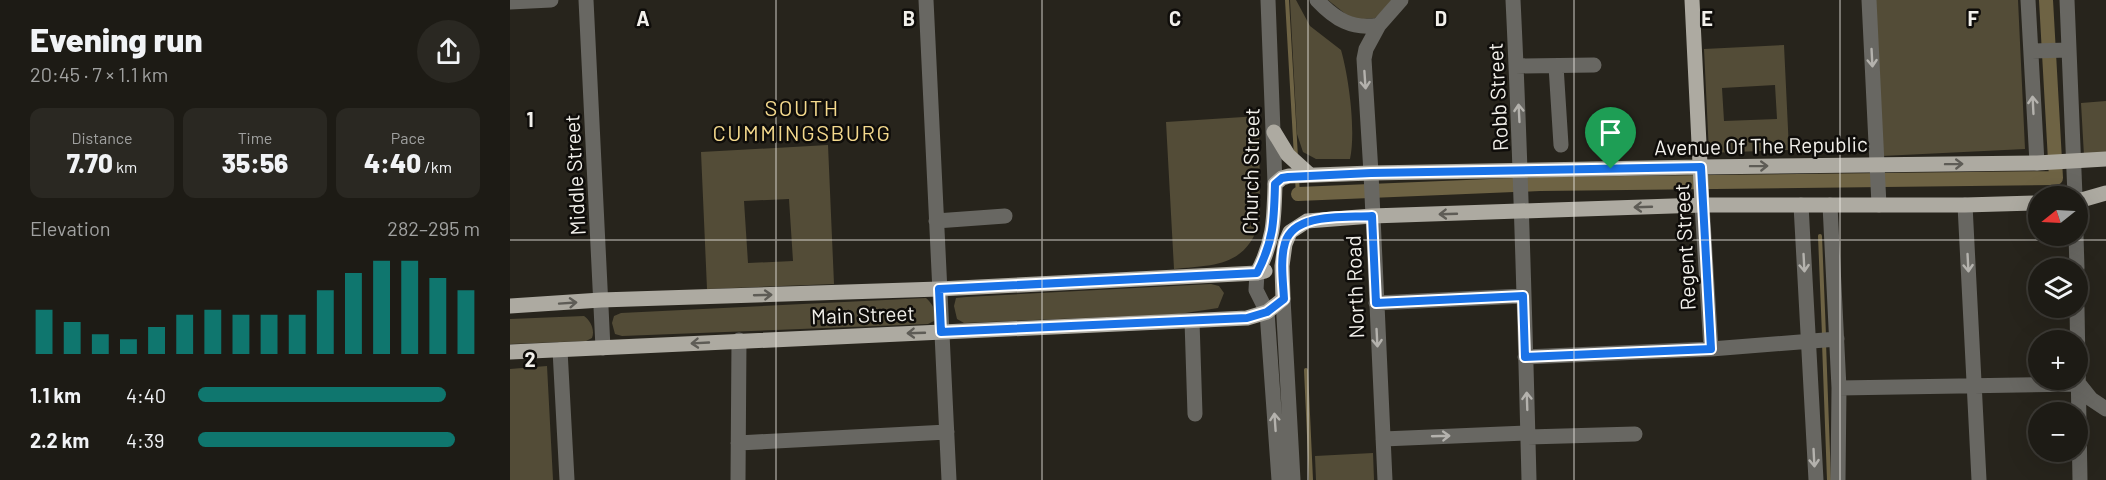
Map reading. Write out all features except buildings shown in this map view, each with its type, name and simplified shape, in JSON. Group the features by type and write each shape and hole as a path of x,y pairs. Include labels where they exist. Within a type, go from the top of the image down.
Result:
{"main road":[{"name":"Regent Street","path":"1692,0 1702,201"},
{"path":"1274,132 1288,155 1310,175"},
{"name":"Avenue Of The Republic","path":"1293,229 1307,221 1372,214 1522,205 1702,201 1830,205 1878,184 2046,162 2106,159"},
{"name":"Avenue Of The Republic","path":"1275,184 1282,178 1310,175 1521,176 1701,171 1878,184 1965,205 2028,203"},
{"name":"Church Street","path":"1257,273 1267,255 1274,230 1275,184"},
{"path":"2088,198 2106,193"},
{"path":"1274,202 1283,213 1293,219 1307,221"},
{"name":"Church Street","path":"1284,299 1282,266 1285,244 1293,229"},
{"name":"Main Street","path":"510,306 601,300 939,289 1257,273 1282,266"},
{"name":"Main Street","path":"510,352 1247,318 1267,312 1284,299"}],"street":[{"path":"510,2 551,0"},
{"name":"Middle Street","path":"586,0 603,348"},
{"path":"926,0 949,480"},
{"name":"Church Street","path":"1268,0 1275,184"},
{"path":"1317,0 1344,22 1361,27 1379,25"},
{"name":"North Road","path":"1385,480 1364,59 1366,49 1379,25 1401,0"},
{"name":"Robb Street","path":"1513,0 1522,205 1529,480"},
{"path":"1869,0 1878,184"},
{"path":"2028,0 2046,162"},
{"path":"2067,0 2064,50 2075,186"},
{"path":"2035,51 2064,50"},
{"path":"1516,66 1594,65"},
{"path":"1556,66 1561,145"},
{"name":"Regent Street","path":"1702,201 1711,349"},
{"path":"1801,205 1815,480"},
{"path":"1830,205 1839,388 1838,480"},
{"path":"1965,205 1979,480"},
{"path":"936,221 1005,216"},
{"path":"1257,273 1256,290 1267,312 1279,480"},
{"path":"1376,303 1523,296"},
{"name":"Church Street","path":"1284,299 1293,480"},
{"path":"1192,321 1195,414"},
{"path":"1525,357 1711,349 1837,339"},
{"path":"738,480 739,340"},
{"path":"560,350 567,480"},
{"path":"1839,388 2028,384"},
{"path":"2079,390 2080,480"},
{"path":"2084,390 2091,399 2106,409"},
{"path":"738,442 947,432"},
{"path":"1383,439 1635,434"}],"shaded area":[{"path":"1290,0 1296,0 1310,26 1341,50 1351,104 1350,159 1316,159 1303,152 1297,134"},
{"path":"1328,0 1395,0 1375,18 1353,20"},
{"path":"1874,0 2018,0 2025,149 1882,156"},
{"path":"1784,45 1789,150 1709,153 1704,49","holes":["1775,85 1777,119 1724,121 1722,88"]},
{"path":"2106,101 2106,155 2084,156 2081,103"},
{"path":"1259,116 1260,220 1254,235 1247,247 1227,261 1174,269 1166,122"},
{"path":"828,145 834,284 707,289 701,152","holes":["789,199 793,261 748,263 744,201"]},
{"path":"1211,284 1219,286 1224,293 1218,308 1179,314 964,323 957,319 954,306 956,298 966,297"},
{"path":"926,298 935,311 934,321 928,324 622,336 615,334 612,323 614,316 621,313"},
{"path":"584,316 593,329 592,338 586,341 510,344 510,319"},
{"path":"547,366 553,480 510,480 510,369"},
{"path":"1373,453 1374,480 1316,480 1315,456"}],"waterway":[{"path":"1287,0 1296,157"},
{"path":"1298,194 1540,184 2056,178 2046,0"},
{"path":"1297,179 1298,194"},
{"path":"1820,236 1824,335"},
{"path":"1824,343 1829,480"},
{"path":"1306,370 1311,480"}],"district":[{"name":"SOUTH CUMMINGSBURG","path":"802,120"}],"route":[{"path":"1701,167 1711,349 1525,357 1523,296 1376,303 1372,216 1307,221 1293,229 1287,237 1283,251 1284,299 1267,312 1247,318 941,332 939,289 1257,273 1267,255 1274,230 1275,184 1282,178 1371,173 1611,169 1701,167"}]}
